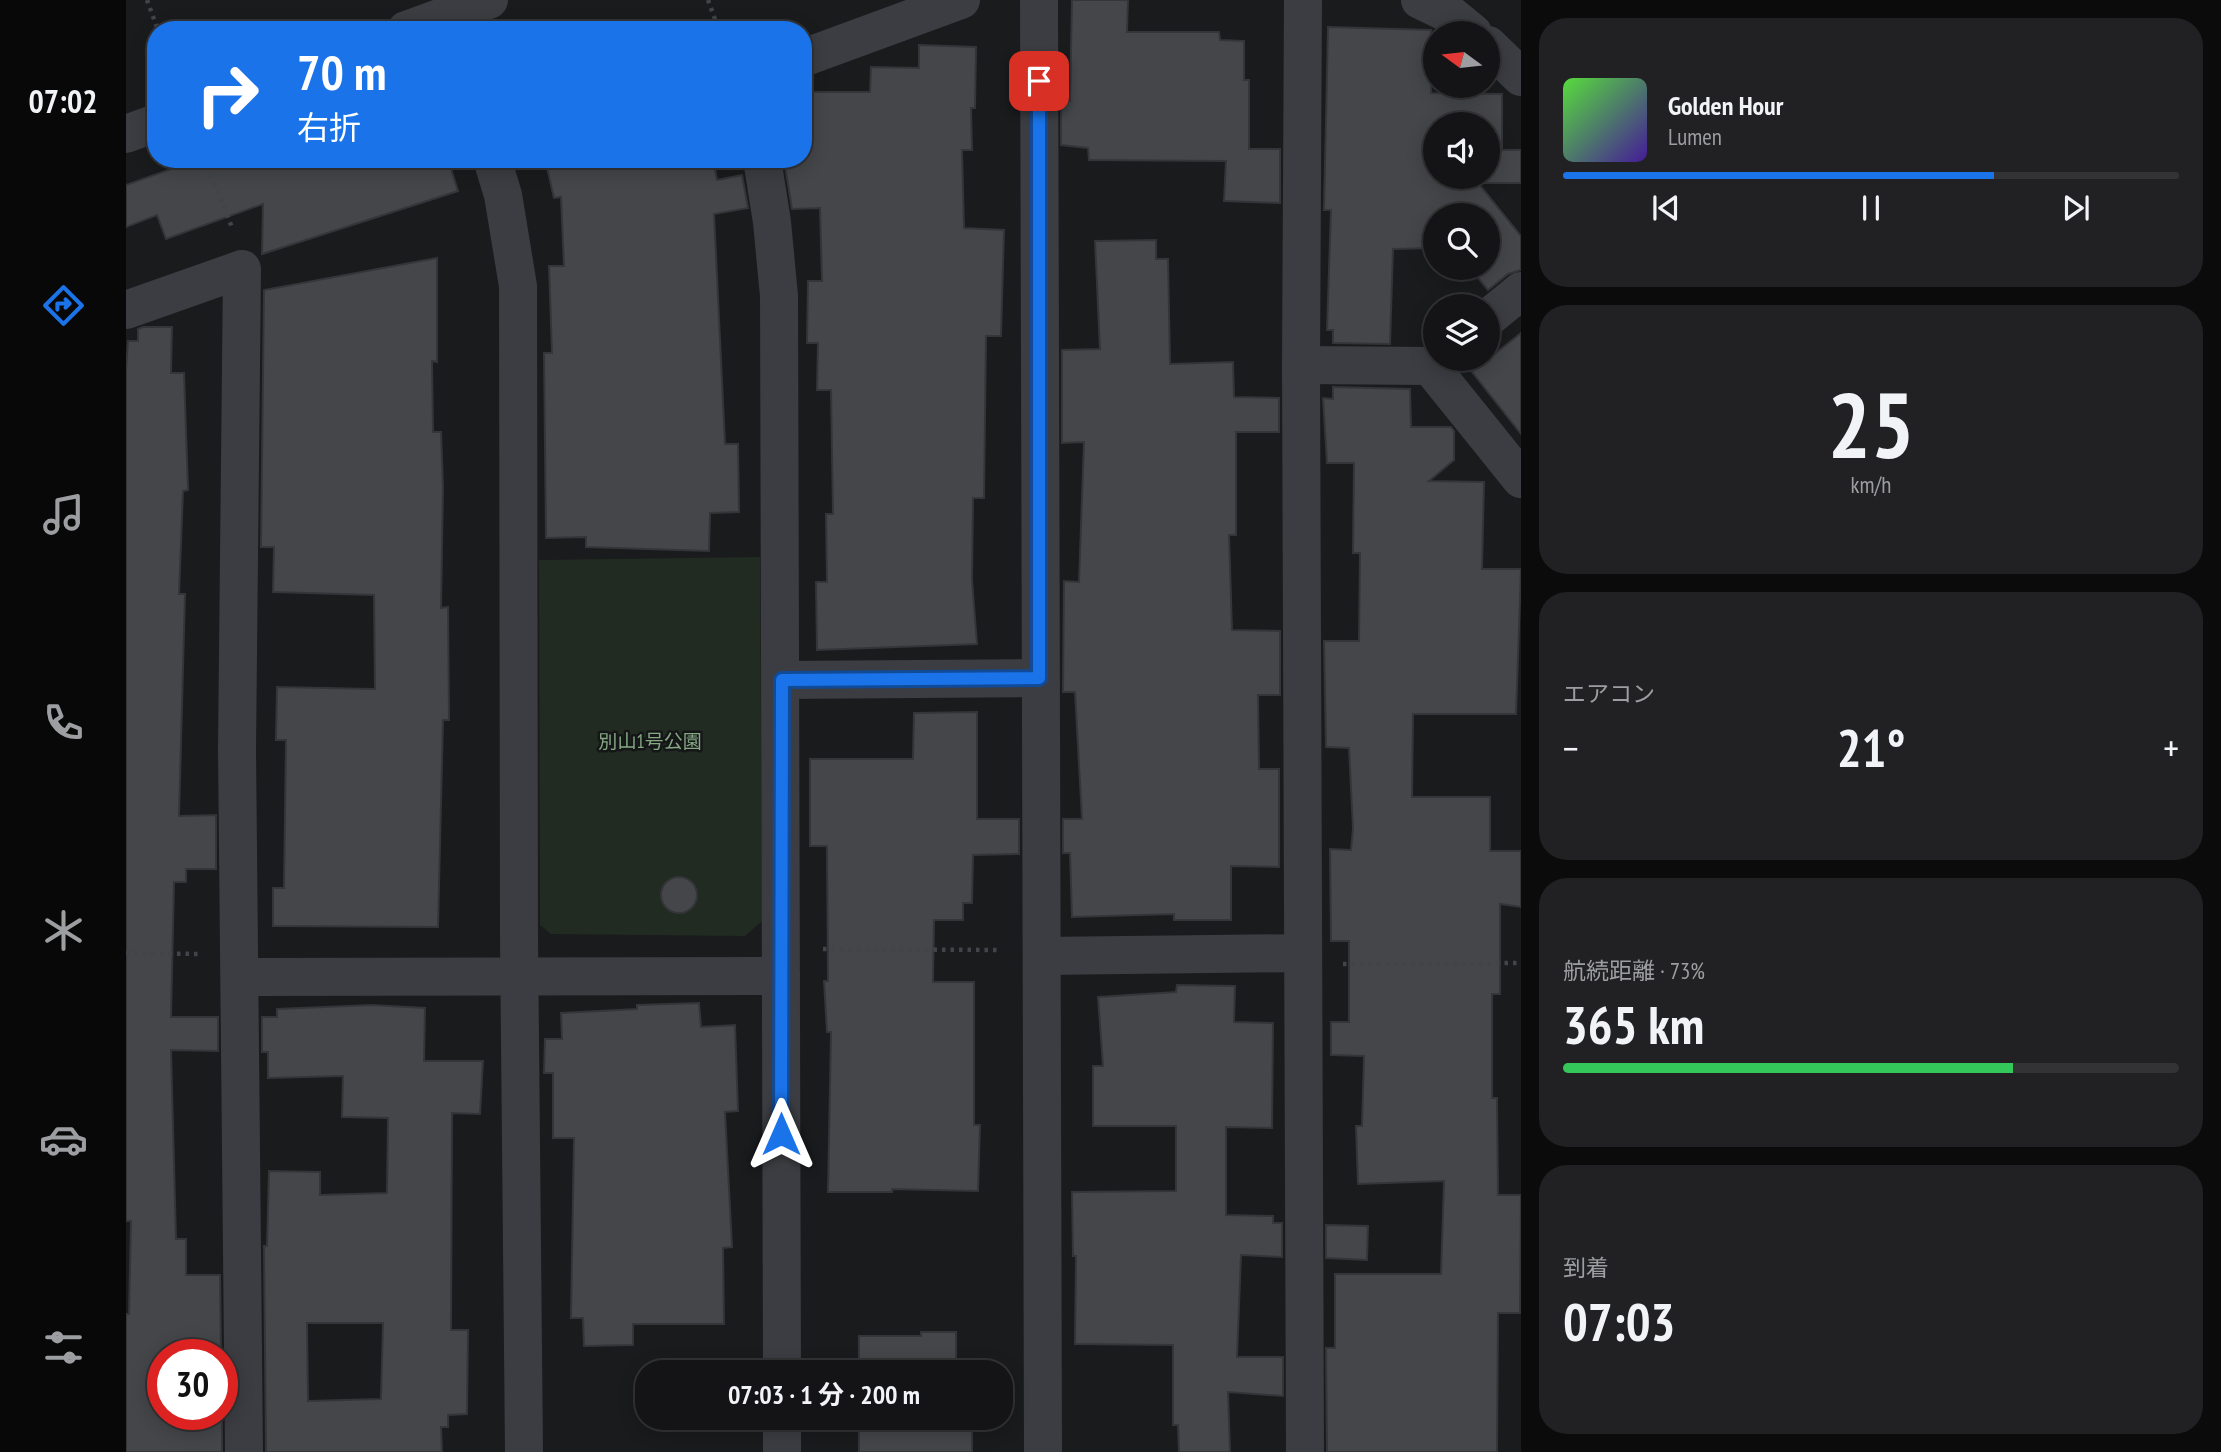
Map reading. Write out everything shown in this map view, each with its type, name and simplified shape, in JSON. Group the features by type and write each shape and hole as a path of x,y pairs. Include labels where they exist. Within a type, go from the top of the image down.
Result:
{"street":[{"path":"444,15 489,0"},
{"path":"812,55 961,0"},
{"path":"1039,0 1043,1452"},
{"path":"1303,0 1301,365 1306,1452"},
{"path":"1420,0 1458,21"},
{"path":"1500,57 1521,77"},
{"path":"126,134 147,126"},
{"path":"495,168 503,195 518,286 519,976 524,1452"},
{"path":"763,168 779,296 782,1360"},
{"path":"126,310 242,269 237,749 244,1452"},
{"path":"1500,308 1521,291"},
{"path":"1301,365 1423,362"},
{"path":"1441,371 1521,479"},
{"path":"782,680 1039,678"},
{"path":"1042,953 1303,959"},
{"path":"241,966 519,976 781,963"},
{"path":"782,1430 782,1452"}],"path":[{"path":"147,0 155,21"},
{"path":"708,0 716,21"},
{"path":"208,168 240,249 242,269"},
{"path":"126,953 241,966"},
{"path":"781,963 1042,953"},
{"path":"1303,959 1521,963"}],"green space":[{"name":"別山1号公園","path":"760,557 762,921 745,936 551,934 540,925 539,560"}],"building":[{"path":"1072,0 1128,0 1127,32 1219,32 1220,40 1244,41 1244,80 1249,80 1249,149 1280,149 1280,203 1224,201 1226,161 1089,160 1088,148 1061,145 1061,101 1070,101"},
{"path":"1328,27 1423,30 1423,98 1500,98 1502,94 1502,150 1521,150 1521,183 1500,183 1500,112 1423,112 1423,189 1483,189 1494,203 1423,203 1423,248 1393,249 1390,344 1333,343 1333,330 1327,330 1331,210 1324,210"},
{"path":"919,45 976,47 975,108 971,108 972,150 962,150 964,228 1004,230 1001,336 986,336 984,498 973,498 972,580 977,644 817,650 816,582 827,582 826,514 833,514 831,390 817,390 818,343 807,343 808,281 822,281 820,208 792,209 785,168 812,168 812,92 870,92 871,67 919,68"},
{"path":"174,168 451,168 458,191 262,254 263,204 166,239 157,215 126,227 126,185"},
{"path":"547,168 715,168 717,180 742,175 748,208 714,214 725,444 738,444 739,512 710,513 709,551 586,547 586,537 546,538 544,353 552,353 549,266 564,266 561,197 554,198"},
{"path":"1500,210 1521,236 1521,270 1508,274 1488,290 1480,280 1500,280"},
{"path":"1156,240 1156,259 1168,259 1170,364 1233,362 1234,397 1279,398 1279,432 1236,432 1236,535 1229,535 1232,630 1280,631 1280,695 1258,695 1259,769 1279,769 1279,867 1231,866 1231,920 1174,920 1174,914 1072,917 1070,853 1063,853 1063,819 1082,819 1075,692 1063,692 1064,581 1079,582 1084,442 1062,443 1062,350 1100,349 1095,241"},
{"path":"437,258 437,362 432,361 433,432 441,432 441,608 448,607 449,720 443,720 438,927 273,926 273,888 284,888 286,740 276,740 277,687 375,689 374,595 273,592 274,547 261,547 264,290"},
{"path":"172,327 171,373 184,373 188,490 183,491 179,594 185,594 179,816 216,815 216,869 186,869 186,882 174,882 171,1017 218,1017 218,1051 171,1050 176,1239 186,1239 186,1275 220,1275 221,1339 147,1339 147,1430 222,1430 222,1452 126,1452 126,1314 129,1314 131,1221 126,1221 126,370 128,341 138,341 138,329"},
{"path":"1521,333 1521,434 1472,372 1500,371 1500,350"},
{"path":"1333,387 1410,389 1411,427 1451,427 1454,431 1454,460 1429,481 1484,482 1482,569 1521,569 1516,714 1413,714 1412,797 1490,797 1490,851 1521,851 1521,907 1500,904 1500,994 1492,994 1492,1098 1497,1098 1498,1195 1521,1195 1520,1313 1498,1313 1497,1452 1327,1452 1326,1348 1335,1348 1335,1274 1441,1274 1444,1181 1358,1184 1356,1126 1362,1126 1364,1056 1331,1055 1331,1022 1349,1022 1349,941 1331,941 1330,849 1351,850 1353,828 1349,748 1326,747 1324,641 1359,641 1360,553 1353,553 1354,463 1327,463 1323,398 1333,399"},
{"path":"977,712 977,819 1019,819 1019,854 973,855 972,903 963,903 963,920 934,920 933,982 974,982 974,1125 980,1125 978,1191 892,1189 892,1192 828,1192 831,1032 827,1032 824,981 828,981 827,846 810,846 810,759 913,759 914,713"},
{"path":"679,877 692,882 697,895 692,908 679,913 666,908 661,895 666,882"},
{"path":"1177,985 1235,986 1234,1022 1273,1023 1272,1128 1226,1127 1226,1215 1273,1216 1273,1223 1282,1223 1282,1257 1241,1255 1237,1357 1283,1357 1283,1396 1228,1392 1230,1452 1179,1452 1178,1425 1173,1425 1173,1345 1075,1344 1076,1256 1073,1256 1072,1192 1176,1191 1176,1126 1093,1126 1093,1066 1103,1066 1098,997 1176,992"},
{"path":"699,1003 701,1027 735,1025 738,1111 725,1112 732,1247 723,1248 724,1324 633,1324 633,1345 584,1346 583,1318 571,1318 574,1138 553,1138 553,1073 544,1073 545,1039 562,1039 561,1013 637,1009 637,1005"},
{"path":"372,1005 425,1008 424,1061 483,1061 480,1114 452,1113 451,1330 468,1330 467,1414 448,1415 448,1427 441,1427 442,1452 266,1452 264,1246 267,1246 269,1171 320,1172 320,1195 387,1193 388,1118 342,1117 343,1076 268,1078 268,1052 262,1052 262,1017 277,1017 277,1009","holes":["307,1323 383,1323 381,1399 308,1401"]},
{"path":"1326,1225 1368,1226 1367,1260 1326,1258"},
{"path":"921,1332 956,1332 956,1360 859,1360 859,1336 921,1336"},
{"path":"859,1430 972,1430 972,1452 859,1452"}],"route":[{"path":"781,1134 782,680 1039,678 1039,81"}]}
